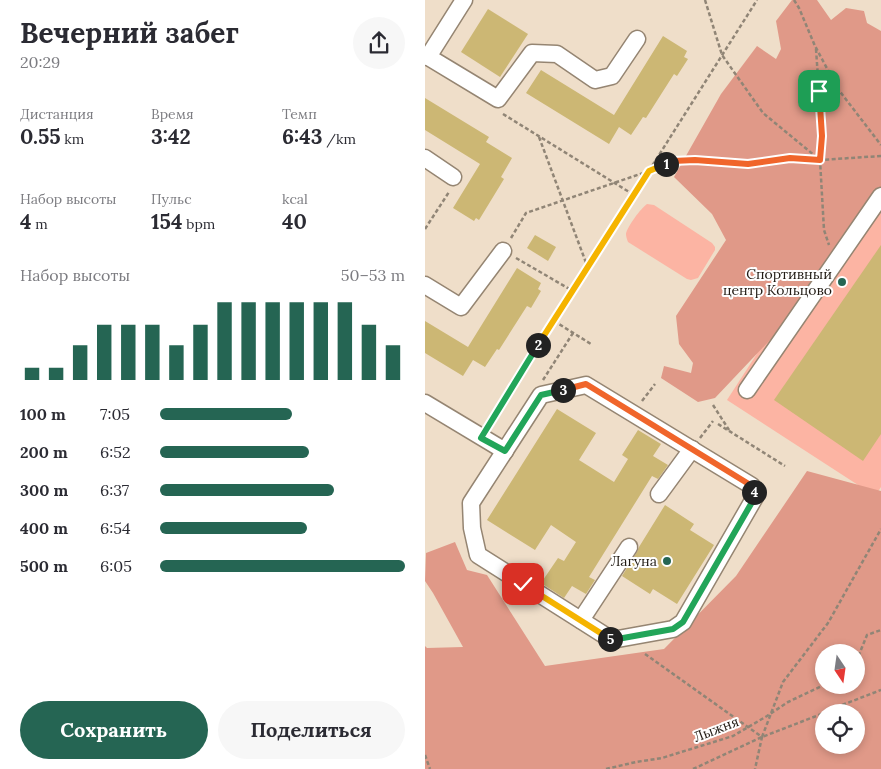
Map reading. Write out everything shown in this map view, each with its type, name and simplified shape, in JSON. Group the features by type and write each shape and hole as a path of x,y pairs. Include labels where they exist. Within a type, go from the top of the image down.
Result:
{"street":[{"path":"465,0 426,56 498,99 532,53 557,54 595,80 612,76 637,39"},
{"path":"425,158 453,176"},
{"path":"747,390 881,196"},
{"path":"425,286 461,307 503,251"},
{"path":"586,384 633,414 752,486 755,497 683,622 673,629 612,640 478,555 472,528 471,503 541,395 586,384"},
{"path":"425,403 505,451"},
{"path":"659,494 692,449"},
{"path":"581,620 629,547"}],"path":[{"path":"705,0 722,55 763,113 820,160"},
{"path":"481,438 757,0"},
{"path":"794,0 815,46 838,89 881,145"},
{"path":"815,46 822,136 820,160 824,230 835,263"},
{"path":"498,99 501,113 634,195"},
{"path":"539,136 588,268"},
{"path":"573,291 503,251 526,213 673,161 695,160 748,164 790,158 820,160 881,156"},
{"path":"425,229 455,182 453,176"},
{"path":"554,321 591,344"},
{"path":"633,414 655,384"},
{"path":"713,405 729,431"},
{"path":"692,449 713,421"},
{"path":"718,424 785,466"},
{"path":"755,769 762,737 783,682 828,623 881,529"},
{"path":"863,644 867,635 881,630"},
{"path":"645,654 762,737"},
{"name":"Лыжня","path":"606,769 662,758 733,736 788,702 815,689"},
{"path":"846,704 881,690"},
{"path":"693,769 762,737 815,716"},
{"path":"425,755 430,769"}],"shaded area":[{"path":"792,0 817,0 831,20 846,8 864,11 867,23 881,31 881,192 787,322 715,398 698,402 661,378 664,366 691,373 693,363 679,344 676,316 726,240 712,214 674,177 721,94 757,46 776,59 781,49 776,21"},
{"name":"Спортивный центр Кольцово","path":"880,163 881,487 875,496 727,400"},
{"path":"647,204 654,205 712,243 715,247 698,278 687,279 628,242 626,234 629,227 638,213"},
{"path":"807,471 881,491 881,769 425,769 425,646 427,648 463,647 425,581 426,553 455,542 467,570 487,575 545,666 664,649 736,576"}],"building":[{"path":"488,9 528,34 500,77 461,52"},
{"path":"663,36 687,51 684,57 688,59 677,76 674,74 646,118 643,117 631,135 619,127 609,144 526,93 541,70 614,115"},
{"path":"425,98 489,137 486,142 512,158 501,177 504,179 479,220 476,218 474,221 453,208 480,164 425,130"},
{"path":"535,235 556,247 548,261 527,248"},
{"path":"881,245 881,434 863,461 774,400"},
{"path":"517,268 541,283 538,289 541,291 531,308 527,306 499,350 497,349 485,367 473,360 463,376 425,353 425,321 468,347"},
{"path":"557,409 596,433 579,460 614,482 628,459 622,455 638,430 661,444 653,456 668,465 658,479 652,476 589,577 595,580 586,594 572,586 564,598 541,583 558,558 564,561 576,542 551,525 535,550 487,520"},
{"name":"Лагуна","path":"665,505 694,524 690,530 714,545 677,604 653,589 650,594 622,576"}],"place":[{"name":"Спортивный центр Кольцово","path":"842,282"},
{"name":"Лагуна","path":"667,561"}],"route":[{"path":"523,584 612,640 673,629 683,622 755,497 752,486 586,384 541,395 505,451 481,438 649,171 673,161 695,160 748,164 790,158 820,160 822,136 819,91"}]}
